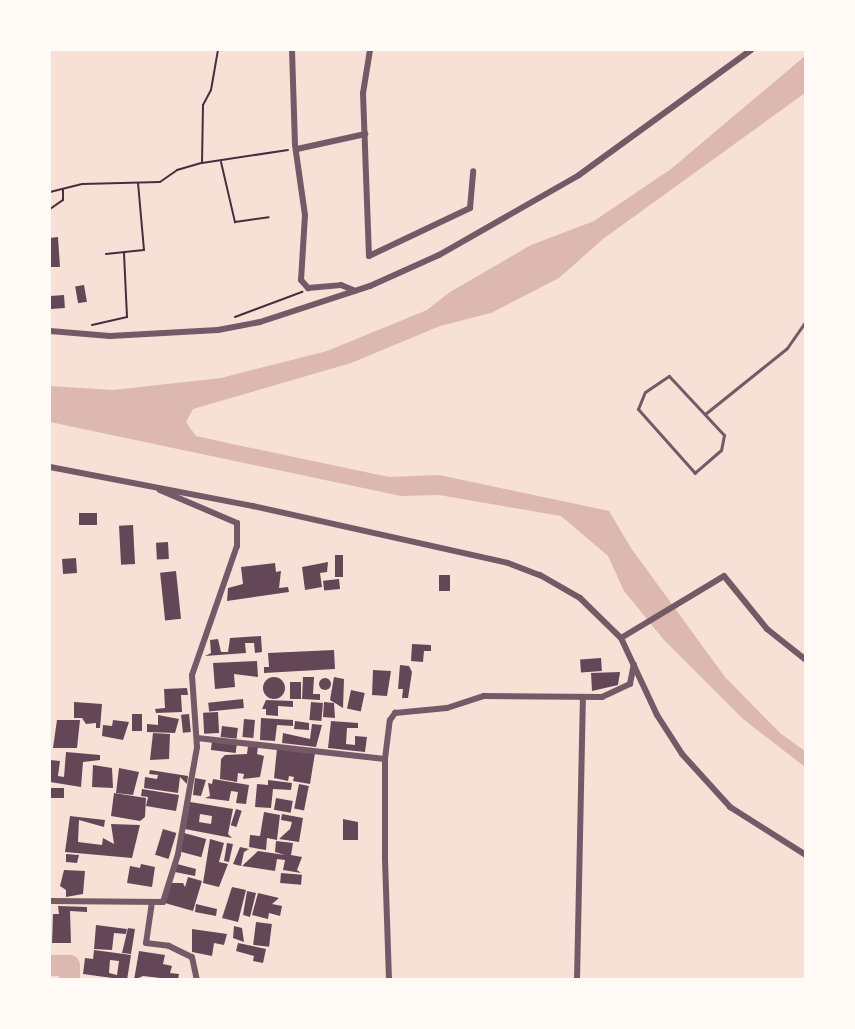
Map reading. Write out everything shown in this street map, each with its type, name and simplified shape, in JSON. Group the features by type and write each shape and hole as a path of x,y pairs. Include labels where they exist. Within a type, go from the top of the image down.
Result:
{"street":[{"path":"292,50 297,149 305,215 301,280 308,288 341,285 356,291"},
{"path":"370,50 363,93 369,256 470,208 473,171"},
{"path":"50,331 110,336 218,330 260,322 356,291 439,255 579,175 751,50"},
{"path":"297,149 365,134"},
{"path":"50,467 152,486 508,563 540,575 580,598 623,636 657,715 682,754 730,807 806,855"},
{"path":"50,902 164,902 178,854 197,738 192,675 237,546 237,522 152,486"},
{"path":"623,636 724,576 767,628 806,660"},
{"path":"389,980 385,759 390,720 395,713 447,708 484,696 583,699 621,691 630,684 634,664"},
{"path":"577,980 583,699"},
{"path":"197,738 385,759"},
{"path":"152,902 146,943 169,946 192,957 197,980"}],"lane":[{"path":"705,414 787,348 806,321"},
{"path":"669,376 705,414 724,435 725,442 695,473 639,409 645,392 669,376"}],"path":[{"path":"202,163 203,105 209,98 218,50"},
{"path":"50,192 82,184 166,180 177,170 202,163 297,149"},
{"path":"220,161 235,222 269,217"},
{"path":"106,254 144,250 138,183"},
{"path":"50,209 63,200 63,190"},
{"path":"87,325 127,317 124,253"},
{"path":"227,321 256,306 296,297 308,288"}],"shaded area":[{"path":"805,56 805,93 603,239 559,278 491,313 440,326 351,363 193,409 186,422 196,436 232,444 389,477 439,475 609,511 631,548 725,677 780,733 805,751 805,767 743,719 664,640 624,591 608,556 561,516 439,495 401,496 50,422 50,386 113,390 221,378 327,351 427,310 450,292 531,245 594,221 671,169"}],"building":[{"path":"58,237 60,267 50,267 50,238"},
{"path":"84,285 87,302 78,303 75,287"},
{"path":"64,295 65,308 51,309 50,296"},
{"path":"79,513 97,513 97,525 79,525"},
{"path":"133,525 135,564 121,565 119,526"},
{"path":"168,542 169,559 157,560 156,543"},
{"path":"335,555 343,555 343,577 335,577"},
{"path":"76,558 77,573 63,574 62,559"},
{"path":"328,562 327,572 320,573 322,587 305,590 302,567"},
{"path":"275,563 276,572 281,571 279,588 288,587 289,592 227,601 228,588 243,584 241,567"},
{"path":"176,571 181,619 165,620 160,573"},
{"path":"439,575 450,575 450,591 439,591"},
{"path":"339,579 340,589 324,591 323,581"},
{"path":"261,636 262,652 255,653 254,643 245,643 246,653 205,656 211,653 210,640 218,639 221,652 228,652 230,638"},
{"path":"412,644 431,645 431,651 424,651 423,662 411,661"},
{"path":"334,650 335,669 264,673 264,667 269,667 268,653"},
{"path":"601,658 602,671 581,672 580,659"},
{"path":"257,661 258,677 234,674 235,687 215,689 213,663"},
{"path":"400,665 409,666 412,672 408,698 402,698 403,689 398,689"},
{"path":"373,670 391,671 387,696 372,695"},
{"path":"620,672 618,685 592,691 591,673"},
{"path":"274,677 282,680 285,688 282,696 274,699 266,696 263,688 266,680"},
{"path":"303,677 314,677 313,694 320,694 320,700 302,699"},
{"path":"334,677 344,679 343,708 330,700"},
{"path":"327,678 331,684 327,690 323,690 319,682"},
{"path":"290,682 301,682 301,699 290,699"},
{"path":"187,688 188,695 181,695 182,712 156,713 155,709 165,708 164,689"},
{"path":"351,690 365,693 361,711 347,709"},
{"path":"243,699 244,708 209,712 208,703"},
{"path":"266,700 293,701 293,707 278,706 278,716 266,715 266,709 262,709"},
{"path":"74,702 102,704 100,728 96,728 96,723 86,724 82,718 74,718"},
{"path":"311,702 323,703 321,721 309,720"},
{"path":"324,702 334,703 335,718 323,717"},
{"path":"218,712 219,733 204,734 203,713"},
{"path":"132,714 142,714 142,731 132,731"},
{"path":"189,714 191,732 183,733 181,715"},
{"path":"158,715 179,719 175,733 147,732 147,724 158,725"},
{"path":"261,718 293,720 293,726 277,725 275,741 260,740"},
{"path":"244,719 255,720 253,738 242,737"},
{"path":"57,720 80,720 77,748 53,748"},
{"path":"113,720 129,722 123,740 102,736 103,725 112,726"},
{"path":"295,721 309,723 309,730 294,729"},
{"path":"331,721 358,723 358,728 347,728 346,744 355,745 355,736 367,737 365,752 328,748"},
{"path":"312,724 322,725 316,747 282,743 283,733 310,739"},
{"path":"222,726 238,728 237,739 221,737"},
{"path":"153,733 170,734 169,759 150,760"},
{"path":"212,741 237,744 236,753 211,750"},
{"path":"248,746 258,747 257,754 264,756 260,777 243,779 244,774 238,773 237,782 220,779 221,759 225,755 247,754"},
{"path":"277,749 315,753 310,784 293,781 294,777 289,776 288,781 274,778"},
{"path":"66,752 100,755 100,760 83,762 81,787 50,782 50,760 60,761 58,776 64,777"},
{"path":"93,765 112,768 113,788 92,787"},
{"path":"119,768 139,772 133,795 116,793"},
{"path":"150,770 188,776 187,784 180,777 178,793 144,788 145,777 157,779 158,775 149,774"},
{"path":"195,778 206,780 201,796 193,795"},
{"path":"213,779 249,785 246,804 236,803 238,792 231,791 229,801 205,798 210,796 208,783 212,784"},
{"path":"268,780 292,783 291,790 273,789 271,808 255,807 257,784 268,785"},
{"path":"299,784 309,786 304,810 294,809"},
{"path":"50,788 64,788 64,798 50,798"},
{"path":"142,789 179,795 176,811 146,806 148,797 141,796"},
{"path":"114,793 146,798 145,817 140,821 111,816"},
{"path":"276,798 293,801 291,813 274,810"},
{"path":"190,802 233,809 228,834 232,838 185,829","holes":["200,814 212,816 211,824 199,822"]},
{"path":"236,809 242,811 236,827 231,825"},
{"path":"264,812 280,815 277,840 267,838 266,850 249,847 250,835 260,836"},
{"path":"282,814 303,818 299,842 279,839 290,829 292,822 281,820"},
{"path":"70,816 105,820 104,827 79,820 78,842 102,845 103,838 114,844 111,824 140,825 132,858 65,852"},
{"path":"343,819 358,822 358,840 343,840"},
{"path":"163,829 176,833 168,859 155,855"},
{"path":"184,833 206,839 201,857 179,851"},
{"path":"210,839 224,843 219,862 228,864 219,887 203,883"},
{"path":"276,841 293,843 291,855 302,857 297,870 301,873 283,870 285,860 277,859 275,871 242,866 258,851 285,855 275,852"},
{"path":"227,843 233,844 229,862 224,861"},
{"path":"240,847 249,849 244,852 241,866 233,864"},
{"path":"66,854 79,855 77,863 66,862"},
{"path":"141,864 155,867 152,887 127,883 130,866 140,868"},
{"path":"177,864 196,869 195,876 175,872"},
{"path":"64,870 85,871 83,894 66,897 66,890 60,886"},
{"path":"281,873 302,875 301,885 280,883"},
{"path":"188,877 202,881 193,911 165,903 171,883 183,883 185,887"},
{"path":"232,887 246,890 238,922 222,918"},
{"path":"247,891 256,893 250,917 243,915"},
{"path":"258,893 279,898 272,904 282,906 280,916 269,913 268,919 252,915"},
{"path":"196,904 217,909 216,916 195,912"},
{"path":"58,906 87,907 87,912 70,911 71,943 52,943 53,914 59,914"},
{"path":"256,922 272,924 269,947 253,945"},
{"path":"96,925 127,929 126,934 114,933 112,950 94,949"},
{"path":"234,926 242,928 244,942 233,938"},
{"path":"128,928 135,929 131,954 122,953"},
{"path":"192,929 227,934 224,945 214,943 212,956 192,952"},
{"path":"238,943 266,949 263,963 253,961 254,956 236,951"},
{"path":"94,950 131,955 127,980 83,974 85,958 93,959","holes":["110,960 119,961 117,975 109,973"]},
{"path":"139,951 165,955 163,964 172,966 170,973 179,974 178,980 143,976 134,980"}],"waterway":[{"path":"50,965 69,965 69,980"}]}
